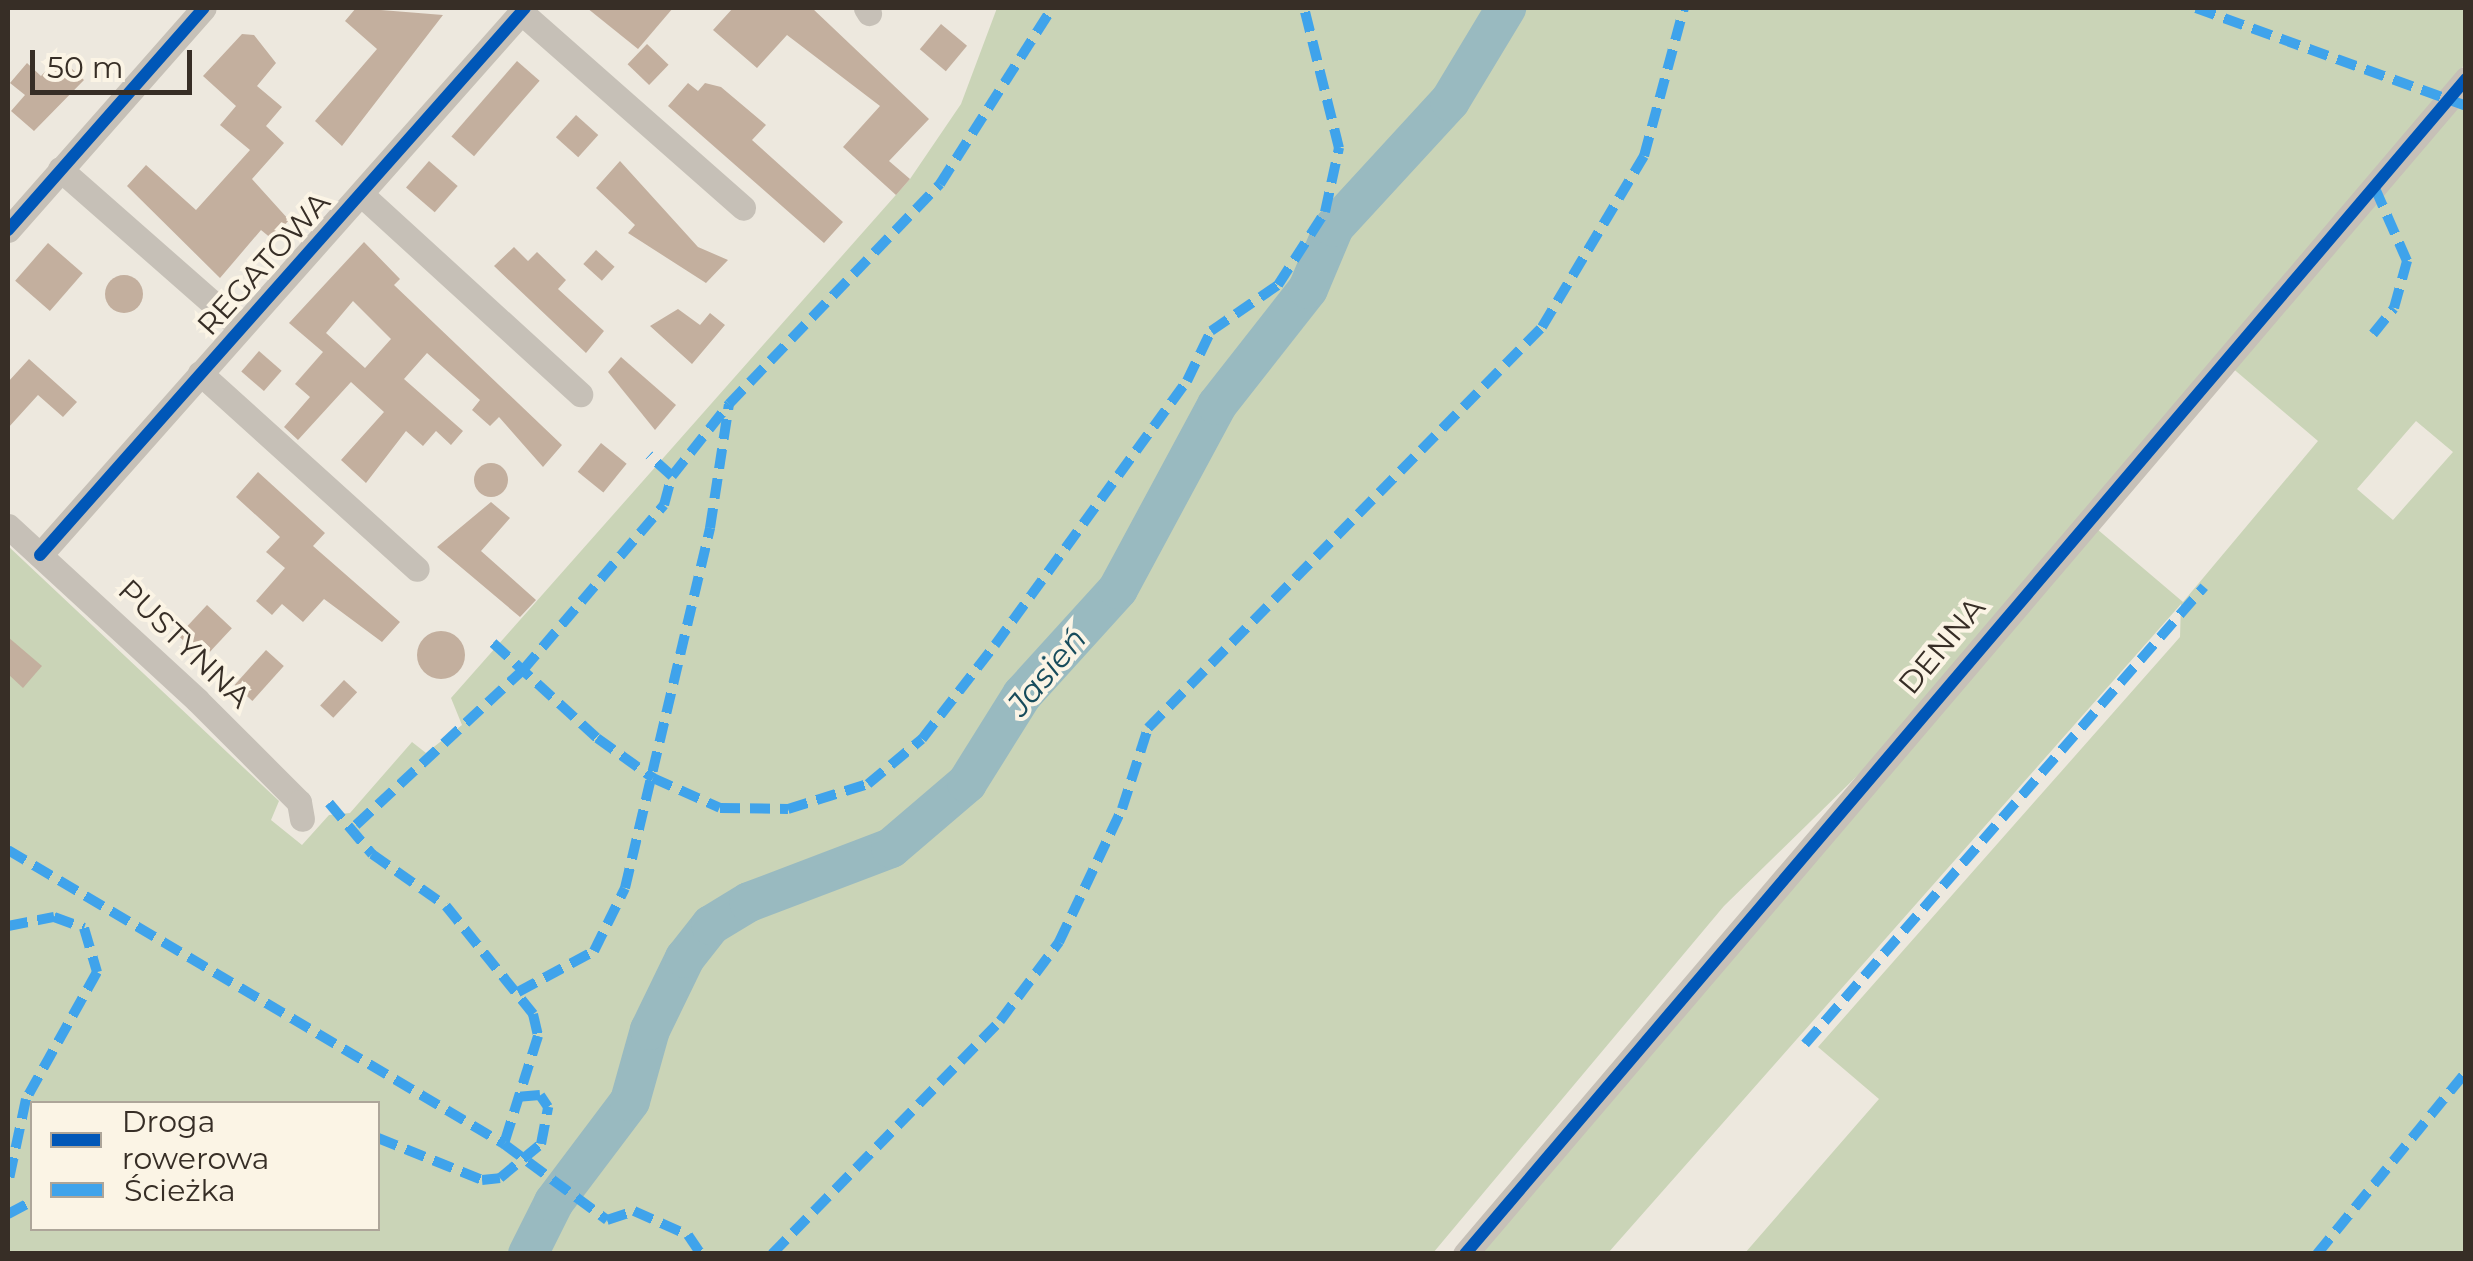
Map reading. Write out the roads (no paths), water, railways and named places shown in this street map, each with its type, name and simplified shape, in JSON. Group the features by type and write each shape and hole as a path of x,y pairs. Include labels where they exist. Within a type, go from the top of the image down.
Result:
{"street":[{"path":"8,230 204,8"},
{"path":"523,10 743,208"},
{"name":"REGATOWA","path":"40,555 523,10"},
{"name":"DENNA","path":"1465,1254 2466,79"},
{"path":"60,170 240,327"},
{"path":"360,194 580,394"},
{"path":"200,373 418,570"},
{"name":"PUSTYNNA","path":"8,526 299,802 302,818"}],"waterway":[{"name":"Jasień","path":"528,1254 554,1202 630,1101 650,1030 685,958 711,925 749,902 891,848 967,783 1022,695 1118,589 1217,405 1308,289 1334,227 1450,101 1506,8"}]}
